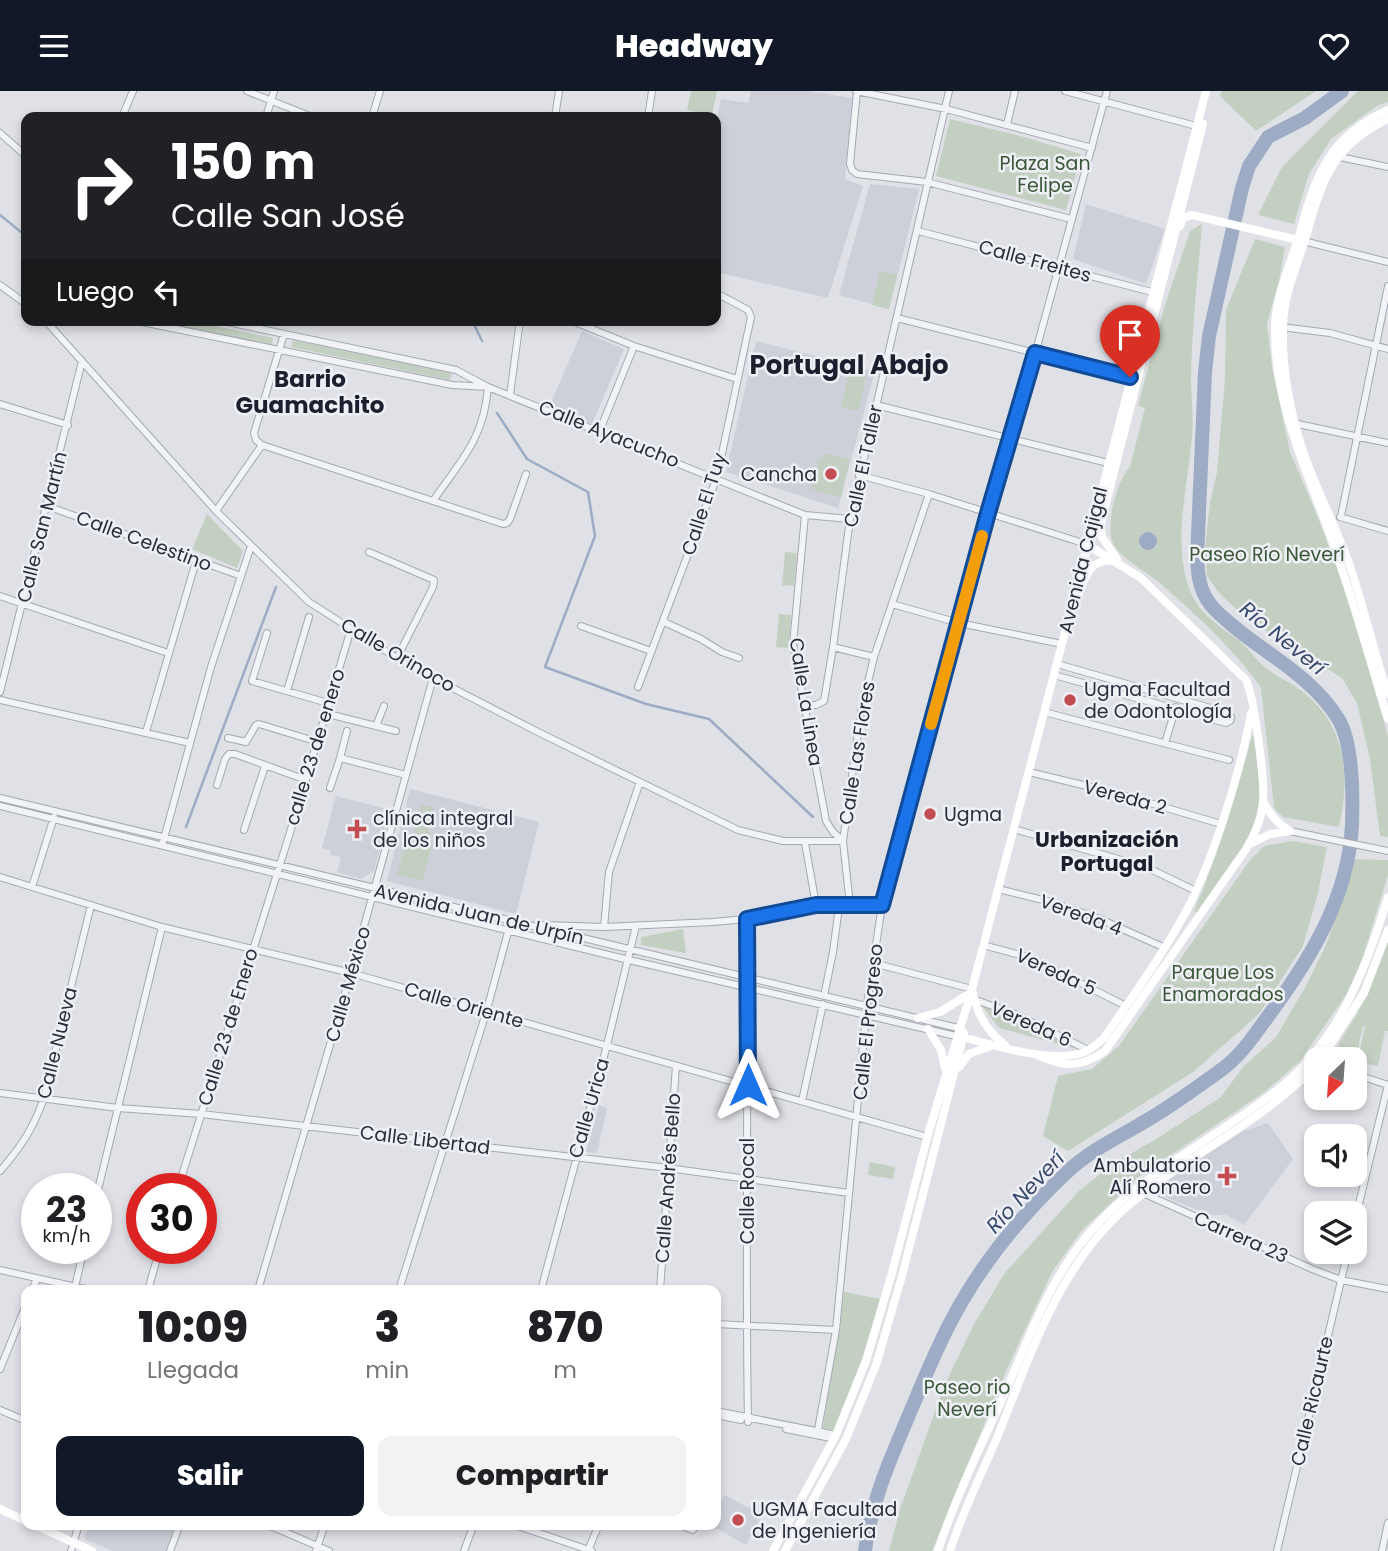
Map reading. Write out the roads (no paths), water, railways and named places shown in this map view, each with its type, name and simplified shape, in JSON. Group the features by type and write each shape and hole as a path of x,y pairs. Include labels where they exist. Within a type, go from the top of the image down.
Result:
{"main road":[{"name":"Avenida Cajigal","path":"1120,563 1102,537 1101,523 1174,238 1206,91"},
{"name":"Avenida Cajigal","path":"949,1077 1152,292 1211,91"},
{"path":"1388,110 1359,125 1334,155 1301,241 1279,327 1291,423 1349,566 1388,694"},
{"path":"1334,155 1365,131 1388,119"},
{"path":"1174,238 1187,215 1301,241"},
{"path":"1035,1054 1056,1064 1071,1065 1093,1059 1105,1051 1249,844 1263,801 1253,702 1243,675 1157,593 1120,563 1087,544"},
{"path":"1066,628 1091,566 1101,560 1120,563"},
{"path":"1380,665 1388,719"},
{"path":"959,1034 1035,1054 1058,1055 1080,1054 1104,1038 1196,891 1221,824 1247,735 1253,702"},
{"path":"1263,801 1279,825 1290,831"},
{"path":"1249,844 1270,834 1290,831"},
{"path":"1322,1047 1354,992 1374,943 1388,897"},
{"path":"1329,1047 1360,1000 1388,930"},
{"path":"918,1018 940,1012 971,994 986,1027 1008,1048"},
{"path":"785,1551 846,1439 876,1366 902,1276 949,1077 941,1050 928,1029"},
{"path":"773,1551 835,1436 875,1332 927,1137 949,1077 969,1055 987,1046 997,1045"},
{"path":"938,1551 989,1428 1057,1277 1090,1232 1122,1199 1140,1191 1264,1112 1304,1070"},
{"path":"950,1551 1060,1290 1091,1245 1140,1191"},
{"path":"0,1509 21,1519"},
{"path":"43,1530 72,1547 92,1551"}],"street":[{"path":"124,112 133,91"},
{"path":"247,91 299,112"},
{"path":"268,112 274,91"},
{"path":"374,112 380,91"},
{"path":"556,112 559,91"},
{"path":"649,112 652,91"},
{"path":"1071,219 928,182 857,174 850,164 856,91 946,109 1092,148"},
{"name":"Calle El Taller","path":"803,705 816,705 824,701 850,519 859,475 949,91"},
{"path":"1007,124 1015,91"},
{"path":"1065,91 1199,126"},
{"name":"Calle El Progreso","path":"817,1433 836,1330 866,1013 882,905 988,513 1012,438 1107,91"},
{"path":"0,133 21,152"},
{"path":"1334,155 1388,167"},
{"name":"Calle Freites","path":"918,230 1152,292"},
{"path":"1301,241 1388,262"},
{"path":"0,285 21,300"},
{"path":"1341,516 1388,286"},
{"name":"Calle El Tuy","path":"638,687 717,477 750,312 721,296"},
{"path":"897,318 1130,377"},
{"name":"Calle Orinoco","path":"50,326 216,511 309,602 433,678 738,830 783,841 844,841"},
{"path":"162,326 453,385 488,387"},
{"path":"246,326 456,370 488,387"},
{"path":"510,395 519,326"},
{"path":"584,326 634,346 737,379"},
{"path":"1279,327 1330,333 1388,349"},
{"path":"284,334 254,433 256,440 262,445 503,524 508,523 526,474"},
{"path":"600,430 634,346"},
{"name":"Calle San Martín","path":"0,692 82,361"},
{"path":"433,501 477,438 486,407 488,387"},
{"name":"Calle Ayacucho","path":"488,387 717,477 805,515 850,519"},
{"path":"0,404 68,425"},
{"path":"876,405 1108,463"},
{"path":"1291,423 1388,443"},
{"path":"216,511 262,445"},
{"path":"859,475 1087,544"},
{"name":"Calle Las Flores","path":"850,905 844,841 861,711 874,657 929,494"},
{"name":"Calle Celestino","path":"47,506 241,576"},
{"name":"Calle La Linea","path":"805,515 793,644 826,821 833,832 844,841"},
{"path":"1329,521 1341,516 1388,531"},
{"path":"163,842 211,667 251,546"},
{"path":"369,552 434,580 397,658"},
{"path":"146,732 196,561"},
{"path":"0,596 168,653"},
{"path":"892,604 959,623 1062,644"},
{"path":"287,691 309,617"},
{"path":"664,622 739,659"},
{"path":"581,626 651,651"},
{"name":"calle 23 de enero","path":"279,866 351,629"},
{"path":"267,633 252,681 328,703"},
{"path":"833,647 874,657"},
{"path":"1054,675 1226,723 1230,721 1228,713 1057,664"},
{"name":"Calle México","path":"259,1285 351,973 433,678"},
{"path":"0,700 190,743"},
{"path":"376,726 384,706"},
{"path":"1165,743 1176,708"},
{"path":"1044,712 1229,760"},
{"path":"332,715 396,731"},
{"path":"228,738 246,742 259,724 318,742"},
{"path":"330,788 347,731"},
{"path":"217,785 229,754 306,780"},
{"path":"340,758 406,775"},
{"path":"244,830 265,766"},
{"name":"Vereda 2","path":"1028,772 1116,793 1221,824"},
{"path":"604,927 609,872 639,782"},
{"name":"Avenida Juan de Urpín","path":"0,798 54,815 277,874 511,921 867,1005 918,1018 959,1034"},
{"name":"Avenida Juan de Urpín","path":"0,806 54,815"},
{"path":"32,887 54,815"},
{"path":"1014,829 1146,867 1196,891"},
{"path":"1290,831 1386,850"},
{"name":"Avenida Juan de Urpín","path":"163,842 279,866 509,930 629,960 959,1034"},
{"path":"805,843 816,905"},
{"name":"Calle 23 de Enero","path":"183,1173 279,866"},
{"name":"Calle Oriente","path":"0,877 162,926 351,973 927,1137"},
{"name":"Vereda 4","path":"998,889 1051,902 1100,919 1163,947"},
{"name":"Calle Nueva","path":"0,1171 23,1145 44,1098 90,905"},
{"path":"527,925 636,926 747,919 816,905 882,905"},
{"path":"824,996 839,907"},
{"name":"Calle Rocal","path":"747,919 748,1419"},
{"path":"401,1285 486,1013 511,921"},
{"path":"102,1173 162,926"},
{"name":"Calle Urica","path":"542,1285 636,926"},
{"name":"Vereda 5","path":"983,945 1031,958 1126,1006"},
{"name":"Vereda 6","path":"873,963 971,994 1088,1050"},
{"path":"802,1101 823,1004"},
{"name":"Calle Andrés Bello","path":"660,1285 676,1066"},
{"path":"1360,1201 1388,1085 1367,1078"},
{"name":"Calle Libertad","path":"0,1093 118,1108 307,1125 668,1168 849,1193"},
{"name":"Carrera 23","path":"1140,1191 1341,1280 1388,1289"},
{"path":"75,1285 80,1264"},
{"path":"149,1285 155,1264"},
{"name":"Calle Ricaurte","path":"1277,1551 1345,1264"},
{"path":"0,1271 66,1285"},
{"path":"34,1285 37,1279"},
{"path":"0,1369 21,1316"},
{"path":"721,1324 836,1330"},
{"path":"0,1410 21,1419"},
{"path":"721,1414 835,1436"},
{"path":"1382,1551 1388,1523"},
{"path":"72,1547 77,1530"},
{"path":"170,1551 178,1530"},
{"path":"278,1530 317,1549 329,1551"},
{"path":"317,1549 324,1530"},
{"path":"464,1551 472,1530"},
{"path":"529,1530 590,1551 597,1530"}],"water":[{"path":"1148,532 1154,535 1157,541 1154,547 1148,550 1142,547 1139,541 1142,535"}],"waterway":[{"name":"Río Neverí","path":"865,1551 876,1501 899,1438 946,1332 983,1268 1022,1218 1076,1164 1180,1100 1241,1051 1285,993 1313,949 1344,876 1352,824 1350,756 1344,730 1329,706 1306,681 1214,609 1202,589 1197,558 1209,336 1242,188 1249,166 1268,137 1305,118 1342,91"},
{"path":"0,215 21,232"},
{"path":"475,326 482,341"},
{"path":"497,413 527,459 588,492 595,536 545,667 646,704 709,719 813,817"},
{"path":"186,827 276,587"}],"place":[{"name":"Cancha","path":"831,474"},
{"name":"Ugma Facultad de Odontología","path":"1070,700"},
{"name":"Ugma","path":"930,814"},
{"name":"clínica integral de los niños","path":"357,829"},
{"name":"Ambulatorio Alí Romero","path":"1227,1176"},
{"name":"UGMA Facultad de Ingeniería","path":"738,1520"}],"district":[{"name":"Portugal Abajo","path":"849,365"},
{"name":"Barrio Guamachito","path":"310,392"},
{"name":"Urbanización Portugal","path":"1107,851"}],"park label":[{"name":"Plaza San Felipe","path":"1045,174"},
{"name":"Paseo Río Neverí","path":"1267,554"},
{"name":"Parque Los Enamorados","path":"1223,983"},
{"name":"Paseo rio Neverí","path":"967,1398"}]}
